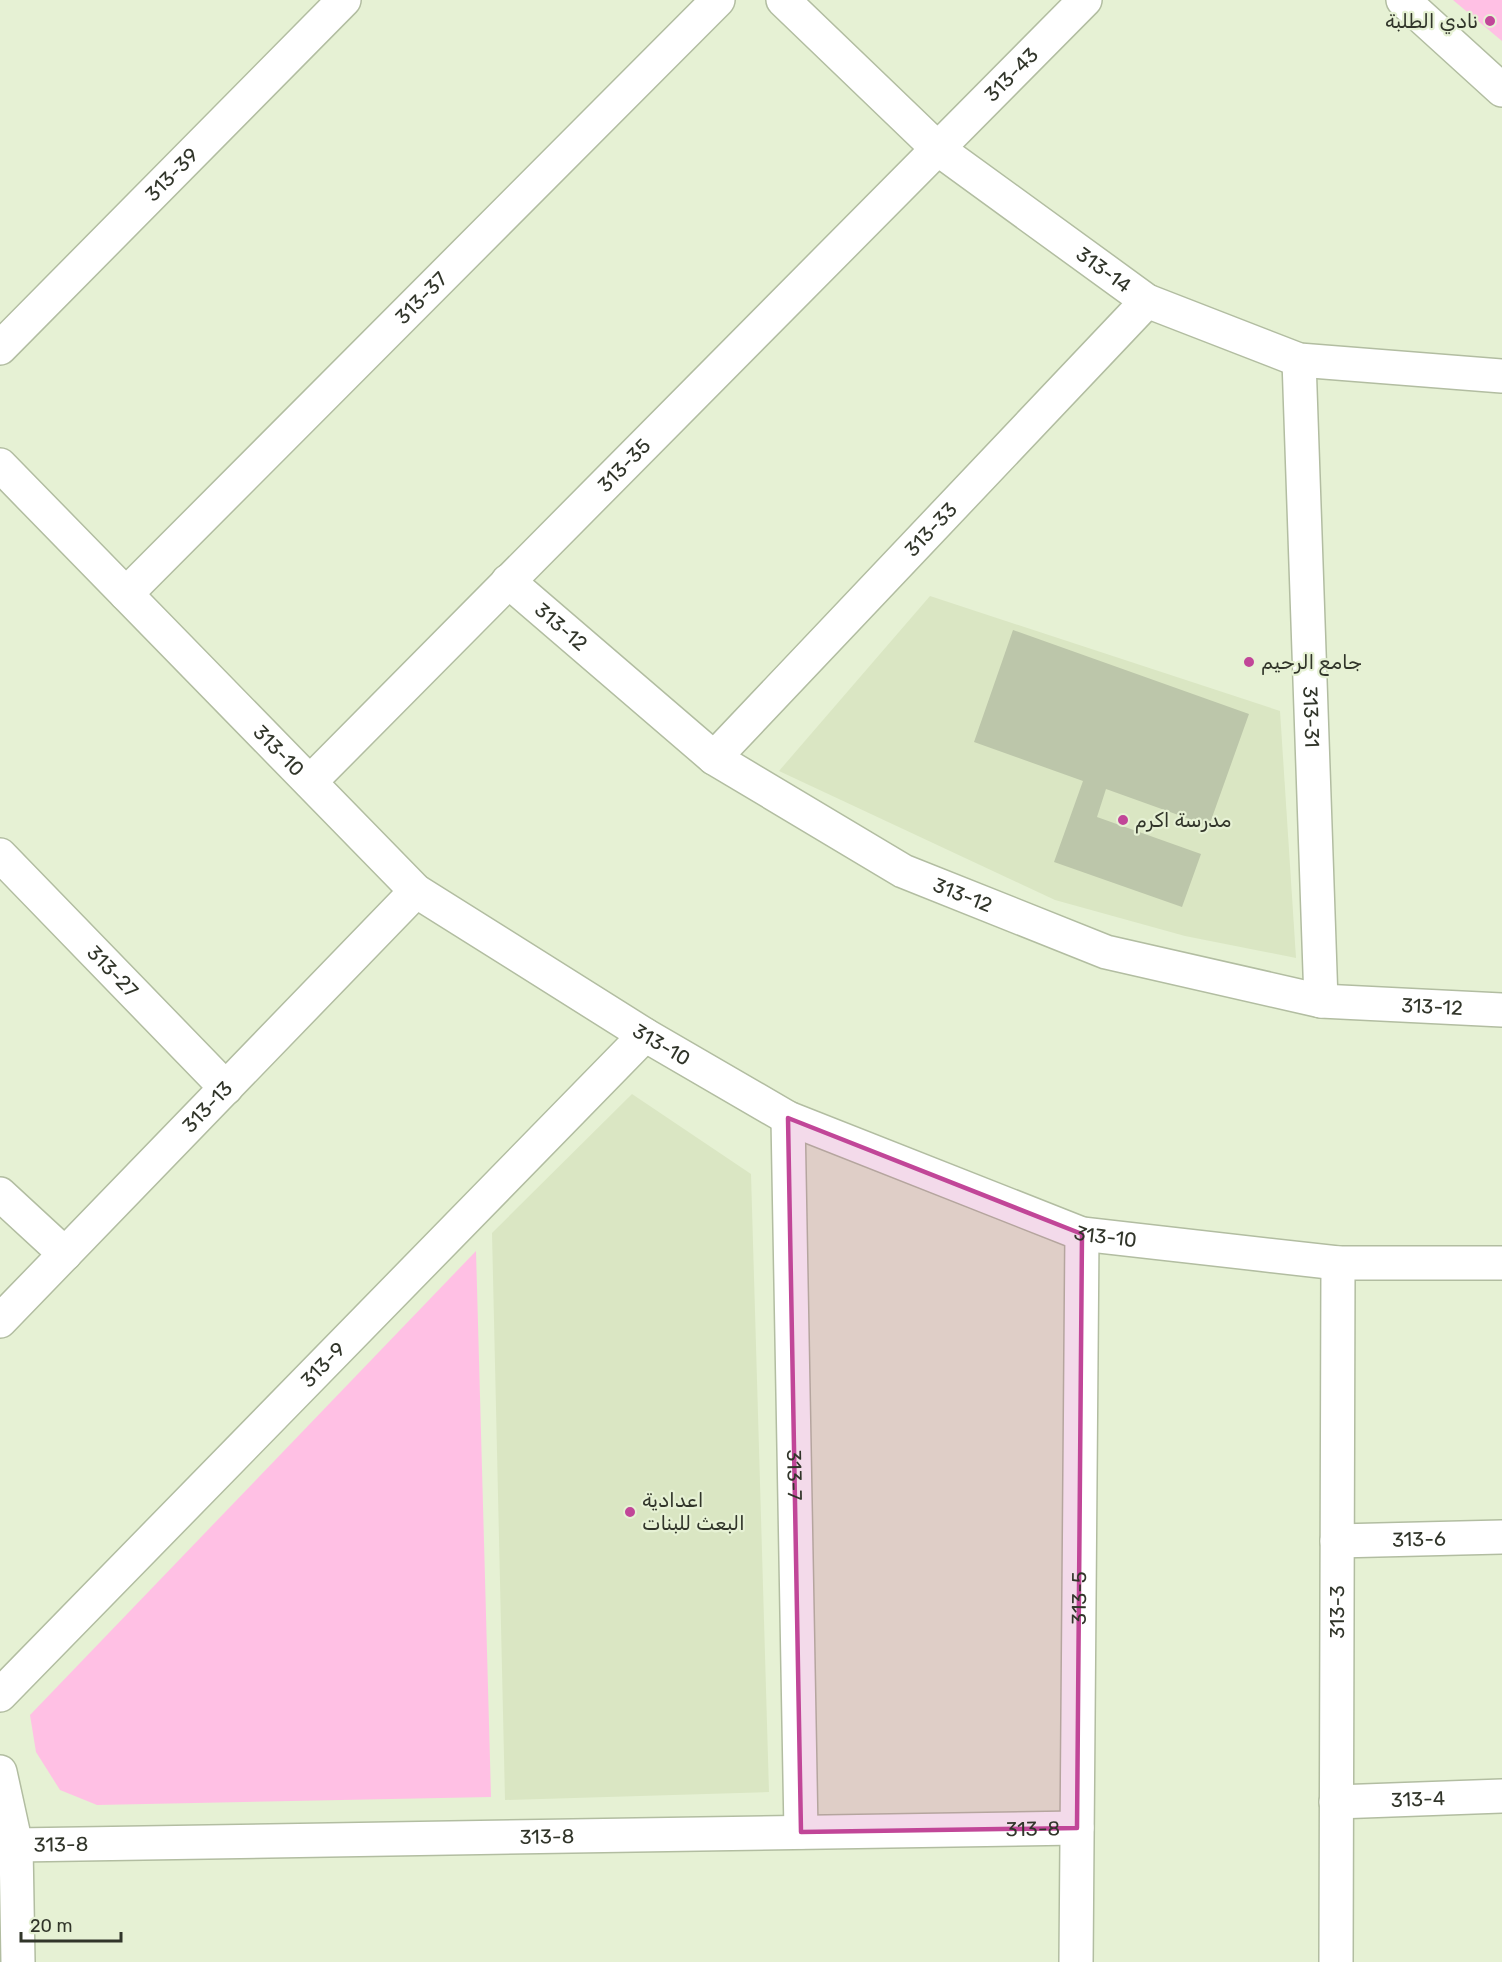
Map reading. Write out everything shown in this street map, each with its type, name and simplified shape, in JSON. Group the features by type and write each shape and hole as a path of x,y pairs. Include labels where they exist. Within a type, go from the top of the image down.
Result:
{"street":[{"name":"313-39","path":"0,348 344,0"},
{"name":"313-37","path":"126,594 718,0"},
{"name":"313-14","path":"783,0 938,149 1147,301 1299,360 1502,376"},
{"name":"313-43","path":"938,149 1085,0"},
{"path":"1403,0 1502,90"},
{"name":"313-35","path":"310,782 938,149"},
{"name":"313-33","path":"714,758 1147,301"},
{"name":"313-31","path":"1299,360 1321,1001"},
{"name":"313-10","path":"0,465 416,891 645,1035 788,1118 1082,1234 1338,1263 1502,1263"},
{"name":"313-12","path":"508,582 714,758 903,871 1107,952 1321,1001 1502,1010"},
{"name":"313-27","path":"0,855 226,1088"},
{"name":"313-13","path":"0,1321 416,891"},
{"name":"313-9","path":"0,1695 645,1035"},
{"name":"313-7","path":"788,1118 801,1832"},
{"path":"0,1194 65,1254"},
{"name":"313-5","path":"1076,1962 1082,1234"},
{"name":"313-3","path":"1336,1962 1338,1263"},
{"name":"313-6","path":"1337,1540 1502,1537"},
{"path":"0,1773 16,1845 18,1962"},
{"name":"313-4","path":"1336,1802 1502,1796"},
{"name":"313-8","path":"16,1845 1077,1828"}],"highlighted area":[{"path":"788,1118 1082,1234 1077,1828 801,1832"}],"shaded area":[{"name":"نادي الطلبة","path":"1453,0 1502,0 1502,41"},
{"path":"930,596 1280,711 1296,958 1185,936 1055,900 779,771"},
{"name":"اعدادية البعث للبنات","path":"632,1094 751,1174 769,1792 505,1800 492,1233"},
{"path":"476,1251 491,1797 97,1805 60,1790 36,1752 30,1715"}],"building":[{"path":"1013,630 1249,714 1209,826 1106,789 1097,817 1201,854 1182,907 1054,862 1083,781 974,742"}],"place":[{"name":"نادي الطلبة","path":"1490,21"},
{"name":"جامع الرحيم","path":"1249,662"},
{"name":"مدرسة اكرم","path":"1123,820"},
{"name":"اعدادية البعث للبنات","path":"630,1512"}]}
